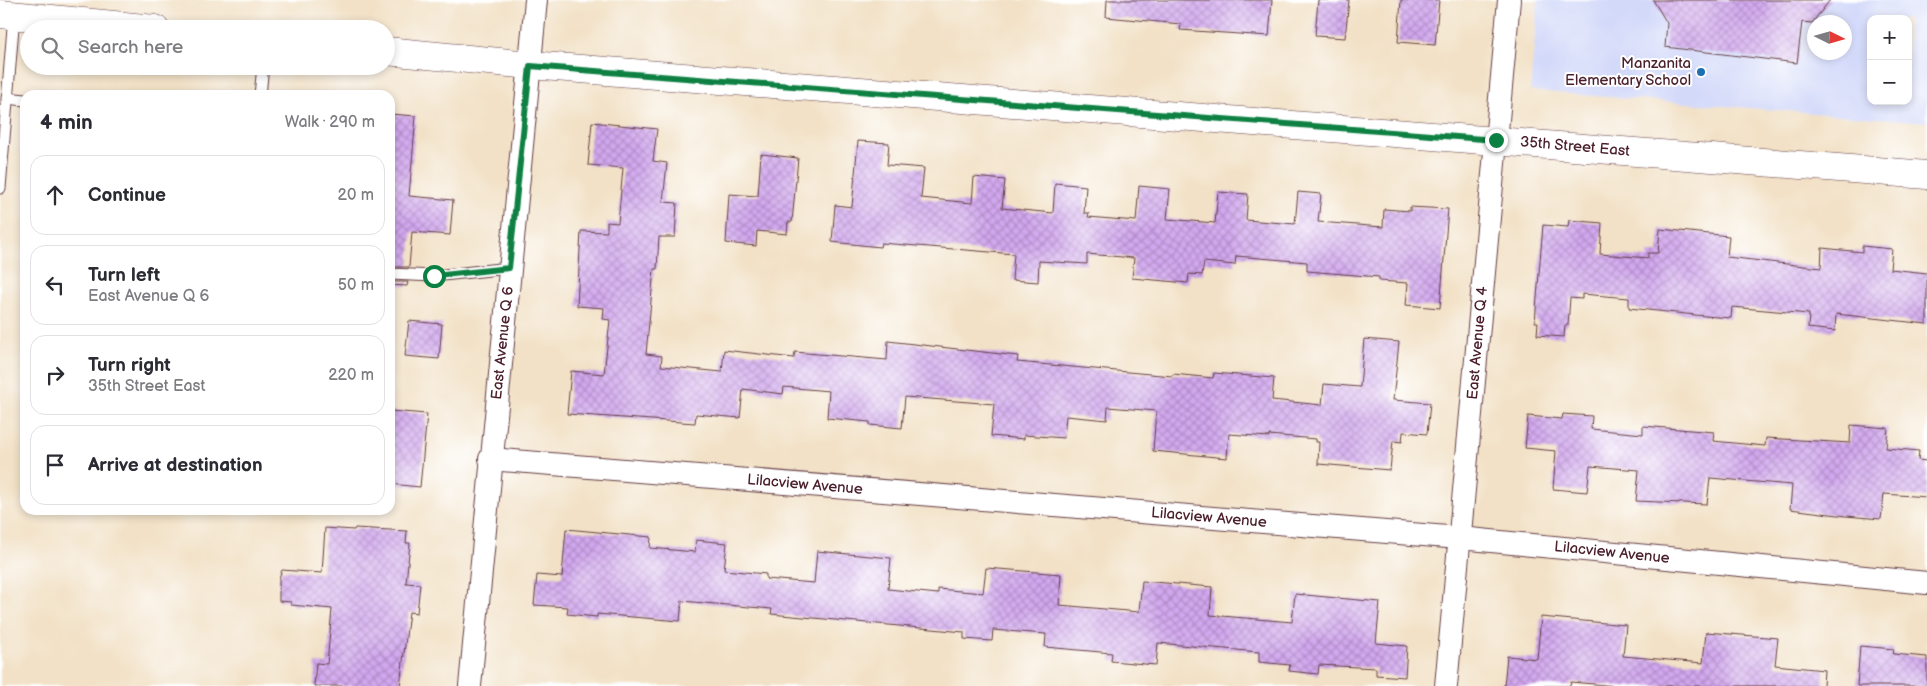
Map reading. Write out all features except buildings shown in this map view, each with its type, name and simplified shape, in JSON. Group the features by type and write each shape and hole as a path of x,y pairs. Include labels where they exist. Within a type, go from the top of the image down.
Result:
{"street":[{"name":"East Avenue Q 6","path":"470,686 490,459 536,0"},
{"name":"East Avenue Q 4","path":"1446,686 1508,0"},
{"path":"7,14 66,20"},
{"name":"35th Street East","path":"395,52 530,66 1927,175"},
{"name":"Lilacview Avenue","path":"490,459 1460,538 1927,583"}],"lane":[{"path":"0,188 7,98 7,14"},
{"path":"261,90 262,75"},
{"path":"7,98 20,99"},
{"path":"395,274 434,276 509,268"}],"shaded area":[{"name":"Manzanita Elementary School","path":"1538,0 1927,0 1927,122 1530,91"}],"place":[{"name":"Manzanita Elementary School","path":"1701,72"}],"route":[{"path":"434,276 459,275 509,268 530,66 1496,140"}]}
